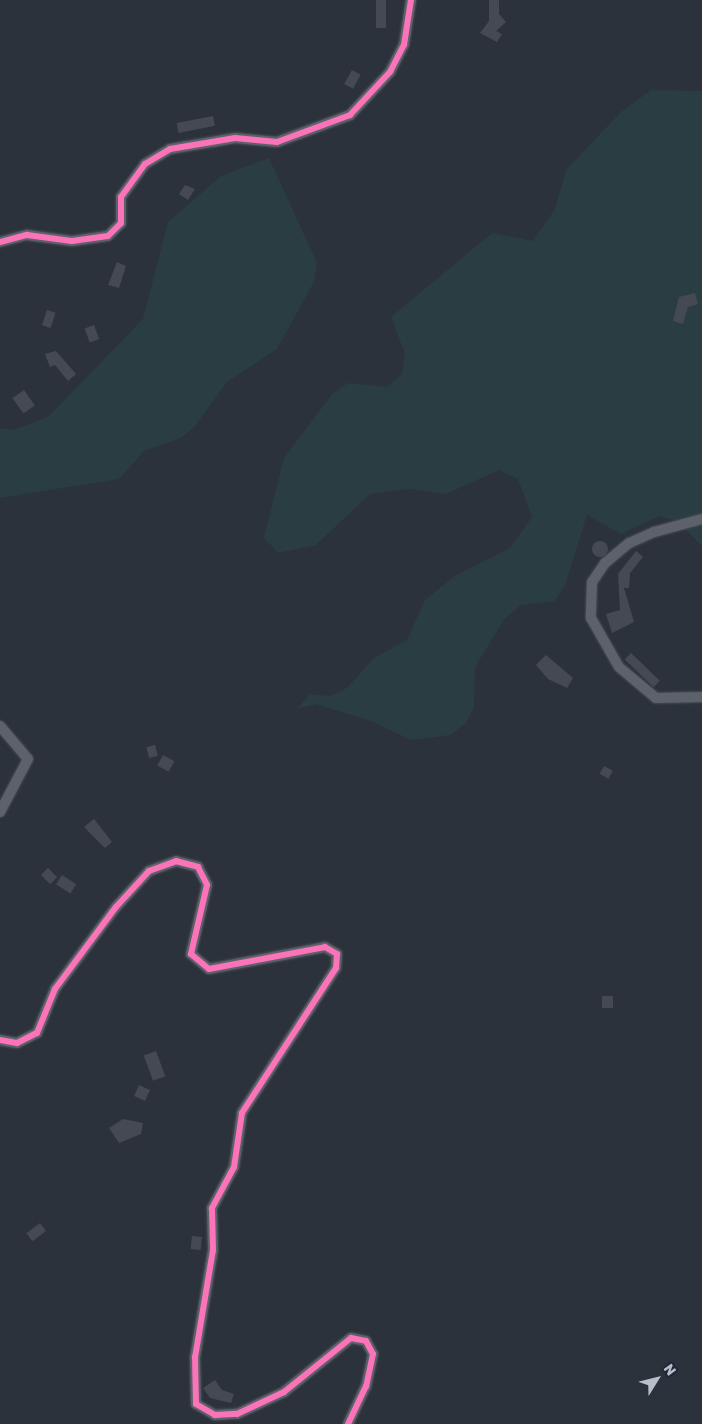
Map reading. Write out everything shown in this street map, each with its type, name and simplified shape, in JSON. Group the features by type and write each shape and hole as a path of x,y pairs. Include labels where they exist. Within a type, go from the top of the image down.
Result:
{"street":[{"path":"0,242 27,235 72,241 108,236 121,223 121,197 145,164 170,149 235,138 278,142 350,115 390,72 404,45 411,0"},
{"path":"702,519 654,532 629,543 605,563 592,582 591,618 619,666 656,698 702,697"},
{"path":"0,726 28,759 0,812"},
{"path":"0,1040 17,1043 37,1033 54,989 116,907 149,871 176,861 198,867 207,885 191,954 209,969 325,947 336,954 336,968 242,1113 234,1167 212,1208 213,1250 195,1357 196,1404 215,1415 237,1414 284,1392 351,1338 366,1341 373,1354 366,1386 348,1424"}],"green space":[{"path":"651,90 702,91 702,546 677,521 659,516 621,534 587,515 565,585 555,601 521,605 505,618 475,667 474,707 466,723 450,735 411,740 371,721 316,704 297,709 310,694 330,696 347,688 374,658 407,640 425,600 456,575 510,548 532,517 518,479 499,470 446,494 409,489 370,494 316,545 278,553 264,538 284,458 333,393 348,383 387,387 402,374 405,354 391,317 492,233 533,241 555,209 566,170 621,112"},
{"path":"269,158 317,263 314,282 277,349 227,382 195,426 181,438 144,451 119,479 0,498 0,428 13,430 48,417 143,319 168,222 221,176"}],"building":[{"path":"376,0 386,0 386,28 376,28"},
{"path":"489,0 499,0 499,14 506,22 496,31 502,34 497,42 480,33 489,21"},
{"path":"352,70 361,75 353,89 344,84"},
{"path":"213,116 215,126 179,133 177,123"},
{"path":"185,185 195,189 188,200 179,194"},
{"path":"117,262 126,266 119,288 108,285"},
{"path":"695,293 698,304 688,307 683,324 673,321 679,297"},
{"path":"47,310 56,313 51,328 42,325"},
{"path":"94,325 99,339 90,343 85,328"},
{"path":"56,351 76,374 68,381 55,365 50,367 45,354"},
{"path":"24,390 35,406 23,414 13,398"},
{"path":"600,541 608,549 600,557 592,549"},
{"path":"636,551 643,557 630,573 629,588 624,588 634,622 612,633 606,614 620,610 618,574"},
{"path":"631,653 660,681 654,687 625,659"},
{"path":"546,655 573,678 567,688 548,679 536,665"},
{"path":"155,745 158,756 149,758 146,747"},
{"path":"163,755 174,761 169,772 157,765"},
{"path":"604,766 613,771 608,779 600,774"},
{"path":"94,819 112,842 105,848 84,827"},
{"path":"48,868 57,877 50,884 41,875"},
{"path":"62,875 76,884 70,893 56,884"},
{"path":"602,996 613,996 613,1008 602,1008"},
{"path":"156,1051 165,1076 153,1081 144,1055"},
{"path":"139,1085 150,1090 145,1101 134,1096"},
{"path":"123,1119 143,1123 141,1134 119,1143 109,1128"},
{"path":"40,1223 46,1231 32,1241 26,1233"},
{"path":"192,1236 202,1237 201,1250 191,1249"},
{"path":"215,1380 222,1390 234,1394 231,1403 210,1398 203,1388"}],"cycle path":[{"path":"0,242 27,235 72,241 108,236 121,223 121,197 145,164 170,149 235,138 277,142 350,115 390,72 404,45 411,0"},
{"path":"0,1040 17,1043 37,1033 55,989 116,907 149,871 176,861 198,867 207,885 191,954 209,969 325,947 337,954 336,968 242,1113 234,1167 212,1208 213,1250 195,1357 196,1404 215,1415 237,1414 284,1392 351,1338 366,1341 373,1354 366,1386 348,1424"}]}
